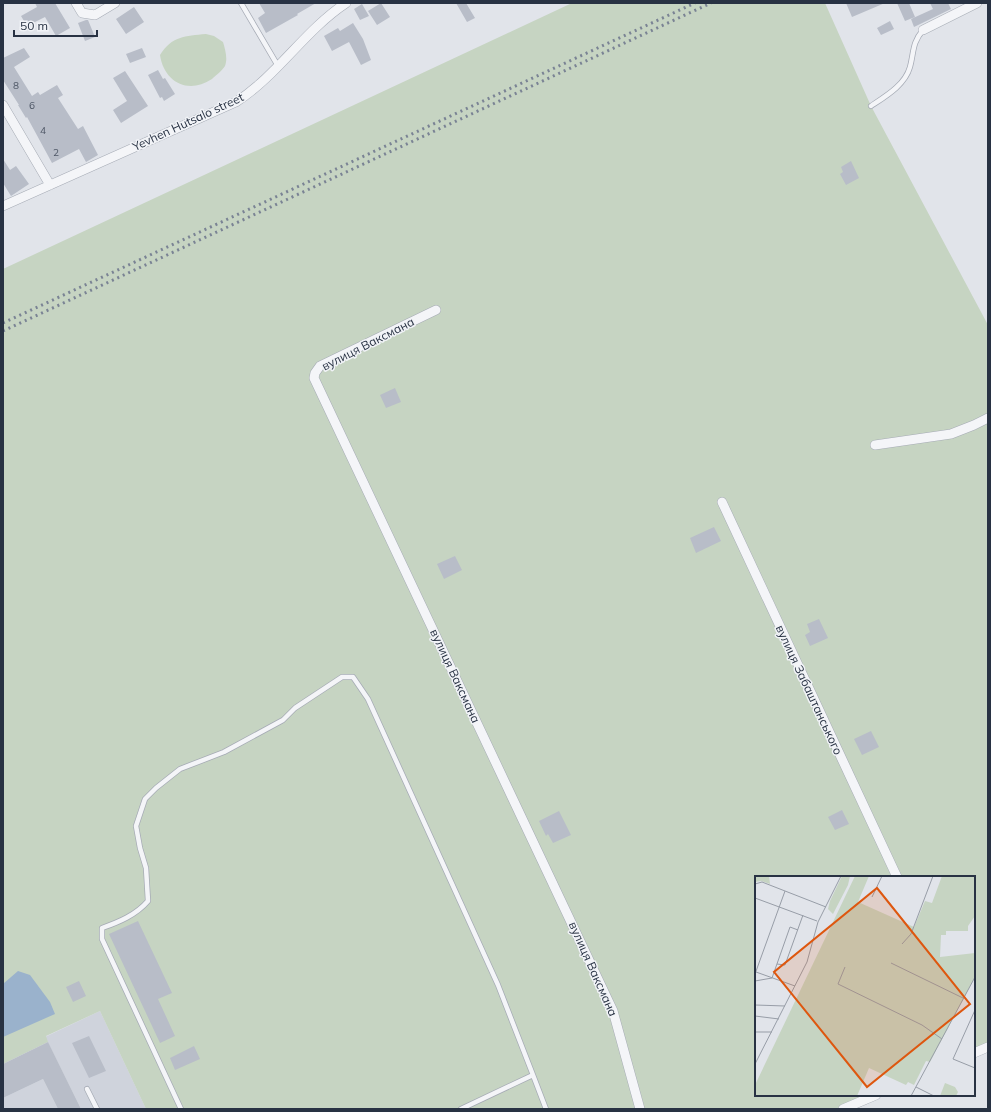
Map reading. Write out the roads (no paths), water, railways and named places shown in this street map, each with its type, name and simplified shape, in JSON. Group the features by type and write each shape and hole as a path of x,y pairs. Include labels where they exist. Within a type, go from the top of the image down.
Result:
{"street":[{"path":"76,3 82,13 95,15 114,3"},
{"name":"Yevhen Hutsalo street","path":"3,206 236,102 257,87 310,32 329,15 346,3"},
{"path":"923,30 977,3"},
{"path":"3,105 50,185"},
{"name":"вулиця Ваксмана","path":"436,310 320,366 314,373 314,378 614,1011 640,1109"},
{"path":"875,446 951,434 988,418"},
{"name":"вулиця Забаштанського","path":"722,502 896,876"},
{"path":"975,1049 988,1047"},
{"path":"843,1109 874,1096"}],"lane":[{"path":"240,3 278,66"},
{"path":"871,106 895,89 907,75 914,44 923,30"},
{"path":"181,1109 102,939 102,928 140,910 148,901 146,868 140,848 136,826 145,799 180,769 224,752 283,720 295,708 342,677 353,677 368,699 498,985 546,1109"},
{"path":"461,1109 533,1074"},
{"path":"87,1089 97,1109"}],"water":[{"path":"18,971 30,975 50,1002 55,1014 3,1037 3,984"}],"railway":[{"path":"3,323 695,3"},
{"path":"3,331 711,3"}]}
